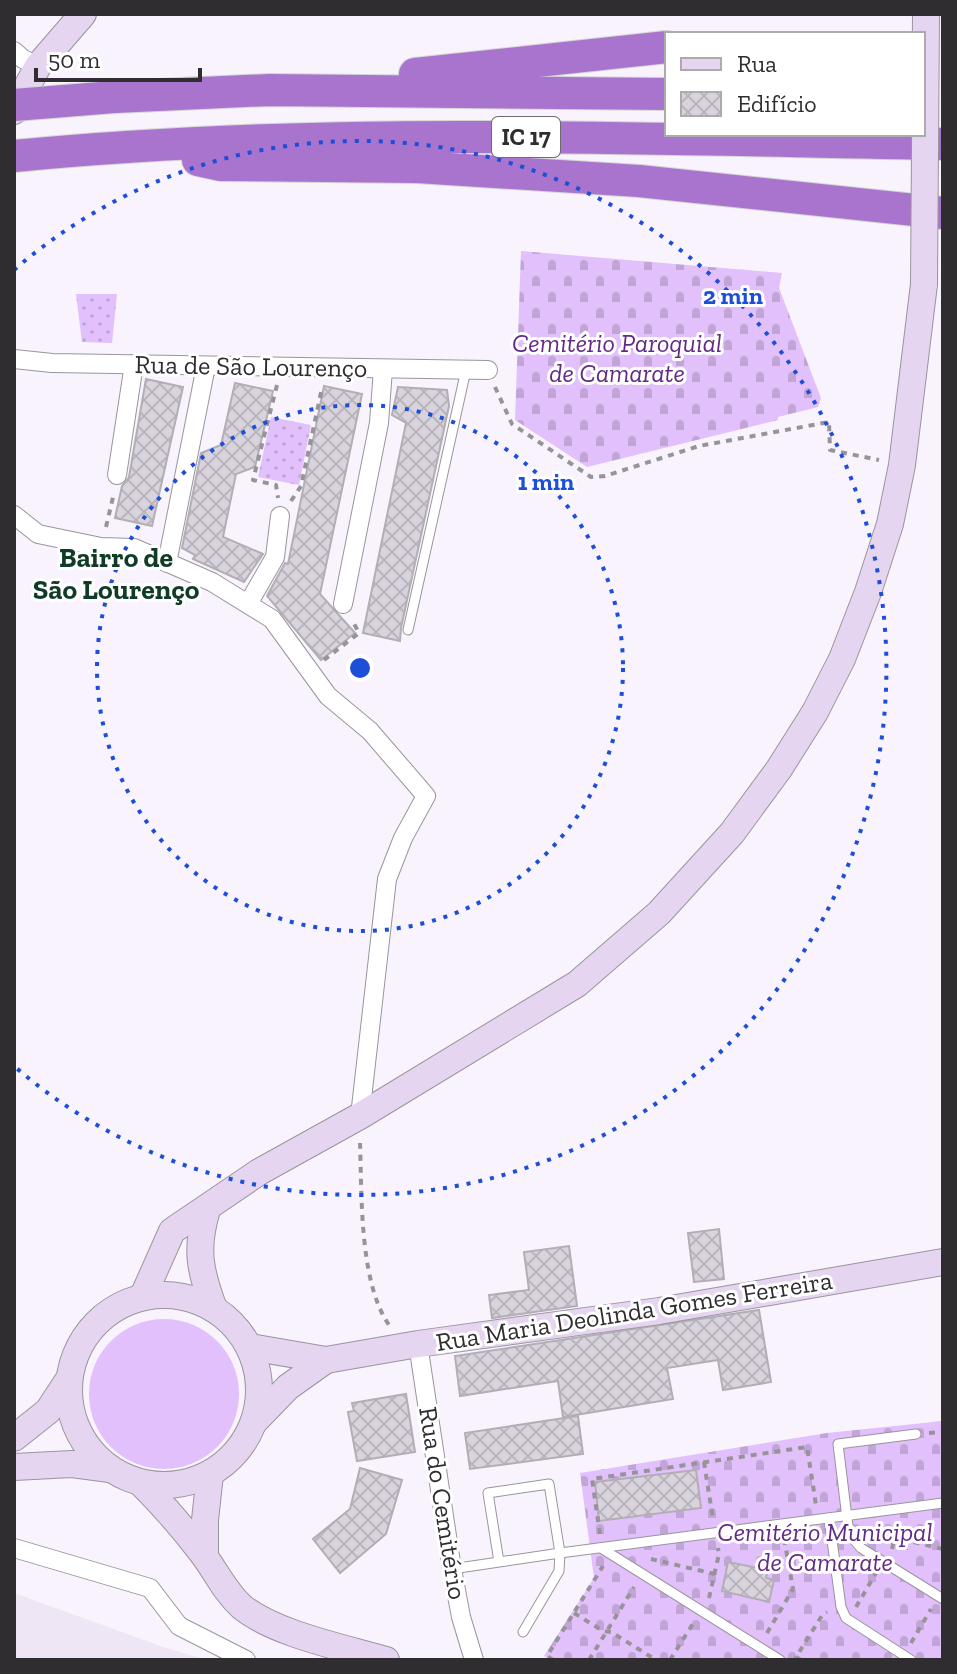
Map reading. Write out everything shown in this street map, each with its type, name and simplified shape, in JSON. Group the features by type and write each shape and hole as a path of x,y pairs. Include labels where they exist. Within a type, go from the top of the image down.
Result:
{"highway":[{"path":"269,90 665,47"},
{"name":"IC 17","path":"14,105 269,90 665,94"},
{"name":"IC 17","path":"14,156 121,147 399,137 632,137 943,144"},
{"path":"121,147 221,165 417,167 639,181 943,213"}],"street":[{"path":"14,111 38,66 83,14"},
{"path":"144,1294 172,1231 189,1218 207,1210 259,1172 360,1116 577,984 659,913 732,833 815,712 842,659 868,592 890,524 902,465 924,284 926,14"},
{"path":"14,51 38,66"},
{"name":"Rua de São Lourenço","path":"14,359 206,366 488,370"},
{"path":"117,475 134,364"},
{"path":"167,563 206,366"},
{"path":"343,604 379,423 383,369"},
{"path":"14,515 38,534 101,547 134,548 212,582 272,619 328,696 370,731 426,796 403,838 387,879 360,1116"},
{"path":"248,604 275,557 280,516"},
{"path":"207,1210 199,1251 203,1279 214,1309"},
{"name":"Rua Maria Deolinda Gomes Ferreira","path":"250,1347 326,1360 411,1345 659,1311 943,1262"},
{"path":"14,1438 48,1411 69,1379 79,1346 100,1319 144,1294 190,1298 214,1309 234,1325 250,1347 259,1384 254,1422 244,1443 229,1461 210,1474 176,1485 141,1483"},
{"name":"Rua do Cemitério","path":"411,1345 461,1617 474,1660"},
{"name":"Rua Maria Deolinda Gomes Ferreira","path":"254,1422 288,1387 326,1360"},
{"path":"69,1379 71,1413 85,1445 110,1469"},
{"path":"14,1467 72,1464 110,1469 141,1483 167,1509 242,1607 281,1628 372,1658"},
{"path":"205,1556 210,1474"},
{"path":"14,1548 150,1588 179,1626 246,1660"}],"lane":[{"path":"408,630 466,370"},
{"path":"916,1434 838,1444 848,1526 861,1548 941,1598"},
{"path":"499,1562 488,1493 549,1484 560,1553 559,1571 523,1632"},
{"path":"452,1569 943,1503"},
{"path":"824,1518 841,1607 850,1621 911,1660"},
{"path":"601,1548 780,1660"}],"path":[{"path":"280,516 276,485 253,480 281,367"},
{"path":"280,516 301,486 327,367"},
{"path":"488,370 512,424 591,477 605,476 699,446 829,422 830,450 902,465"},
{"path":"101,547 117,475"},
{"path":"310,671 359,633"},
{"path":"360,1116 367,1268 382,1316 411,1345"},
{"path":"553,1660 547,1656 604,1565 592,1479 807,1447 824,1518"},
{"path":"670,1660 711,1595 719,1554 704,1462"},
{"path":"854,1610 892,1550 901,1508"},
{"path":"759,1647 793,1589 781,1524"},
{"path":"848,1526 943,1549"},
{"path":"644,1558 715,1574"},
{"path":"589,1660 642,1574"},
{"path":"899,1638 910,1645 941,1598"},
{"path":"801,1660 796,1657 823,1614 841,1607"},
{"path":"574,1613 656,1660"}],"shaded area":[{"path":"14,1593 163,1647 207,1660 14,1660"}],"green space":[{"name":"Cemitério Paroquial de Camarate","path":"521,251 782,273 779,288 821,398 818,407 778,417 778,420 587,467 515,420"},
{"path":"76,294 117,294 112,343 82,342"},
{"path":"271,417 311,425 299,485 258,477"},
{"path":"164,1319 193,1325 217,1341 233,1365 239,1394 233,1423 217,1447 193,1463 164,1469 135,1463 111,1447 95,1423 89,1394 95,1365 111,1341 135,1325"},
{"name":"Cemitério Municipal de Camarate","path":"943,1421 943,1660 550,1660 544,1656 594,1578 580,1473 827,1433"}],"building":[{"path":"146,379 183,387 152,526 115,518 122,486 129,477"},
{"path":"235,383 273,391 255,467 236,474 223,537 263,554 244,582 193,559 195,555 182,548 201,453 221,445"},
{"path":"324,386 362,394 320,594 355,633 321,660 267,596 285,563 288,564"},
{"path":"398,387 447,390 449,406 400,641 363,633 406,423 392,415"},
{"path":"719,1229 724,1279 694,1282 688,1233"},
{"path":"569,1246 577,1306 492,1318 489,1295 529,1290 524,1252"},
{"path":"759,1310 771,1382 723,1390 718,1360 667,1368 673,1399 563,1417 558,1381 460,1396 455,1356"},
{"path":"406,1394 415,1452 357,1461 348,1412 354,1411 352,1403"},
{"path":"578,1416 583,1454 470,1469 465,1433"},
{"path":"360,1468 402,1480 386,1534 340,1573 313,1539 350,1509"},
{"path":"696,1470 701,1508 599,1521 595,1482"},
{"path":"728,1562 768,1570 766,1578 774,1580 769,1602 722,1591"}],"district":[{"name":"Bairro de São Lourenço","path":"116,573"}]}
